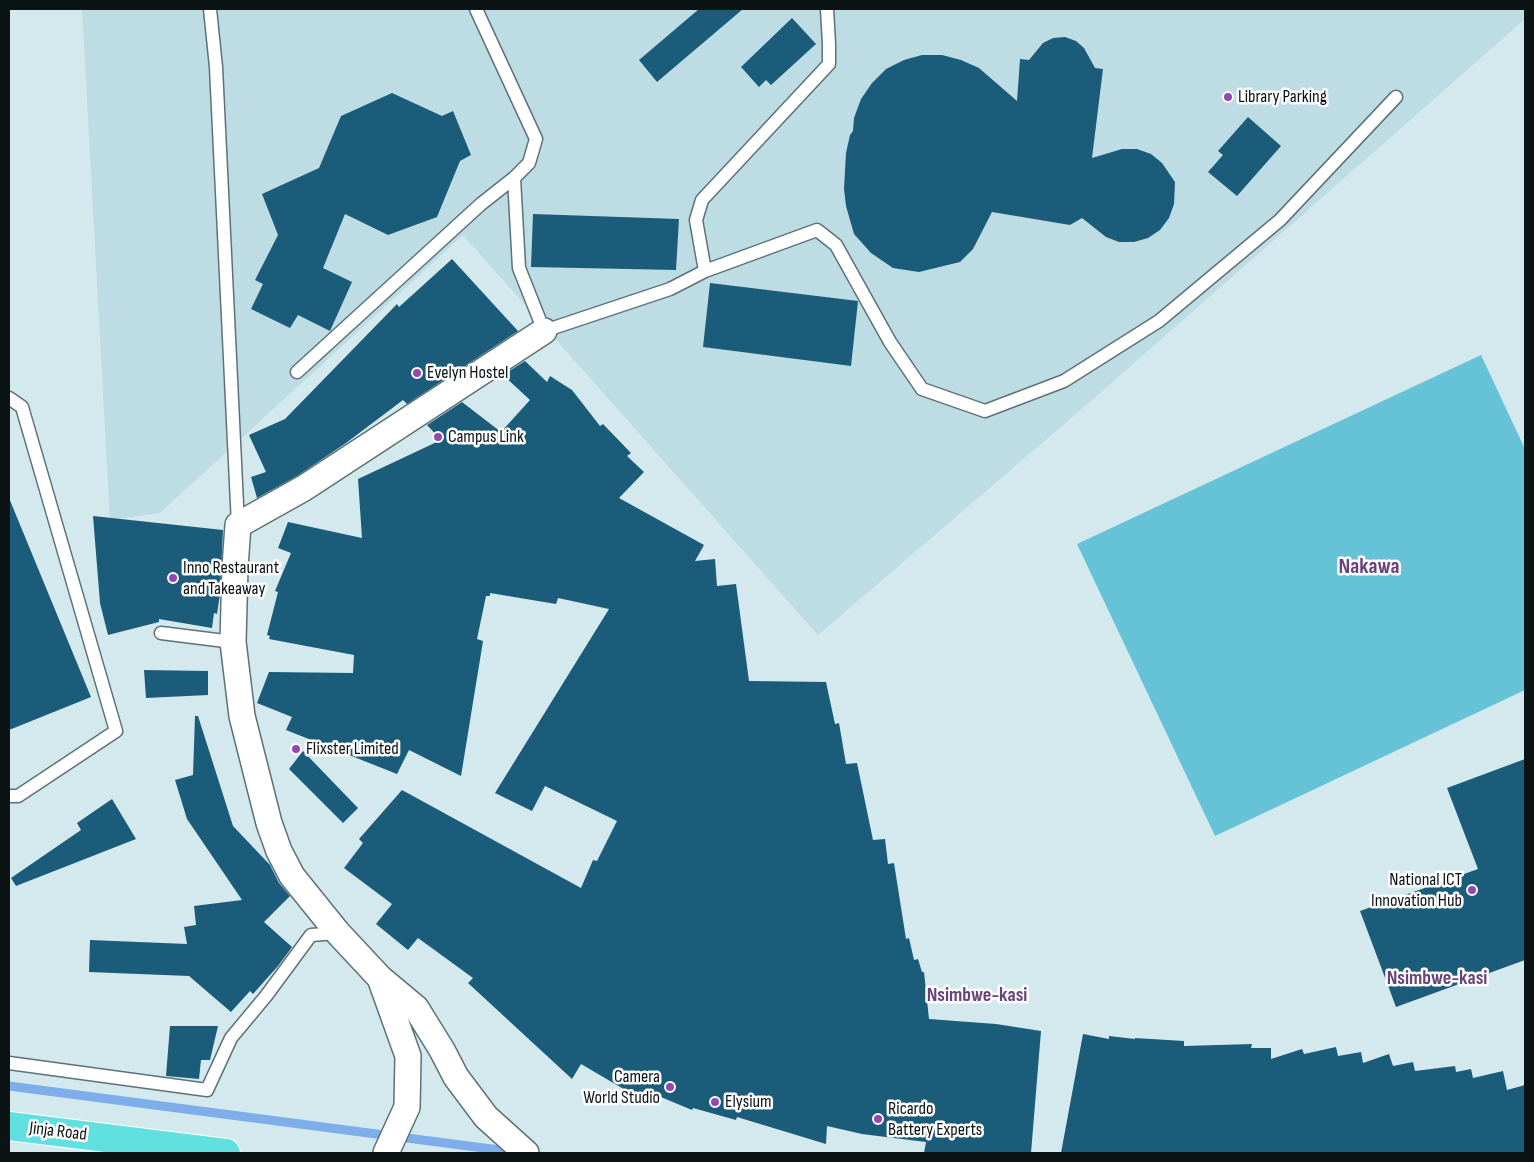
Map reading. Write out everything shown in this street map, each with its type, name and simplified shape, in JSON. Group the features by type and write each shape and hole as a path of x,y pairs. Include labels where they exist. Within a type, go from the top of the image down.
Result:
{"highway":[{"name":"Jinja Road","path":"9,1126 226,1153"}],"street":[{"path":"526,1153 486,1117 456,1077 416,1008 380,978 338,934 292,876 279,851 269,823 242,716 233,642 238,525 304,488 544,331"},
{"path":"380,978 408,1056 406,1107 386,1153"}],"lane":[{"path":"210,9 216,67 238,525"},
{"path":"297,372 481,204 530,163 536,139 476,9"},
{"path":"705,270 696,220 702,200 829,64 827,9"},
{"path":"514,178 520,268 544,331 670,289 705,270 817,230 836,245 890,342 922,390 985,411 1064,381 1159,322 1280,220 1396,97"},
{"path":"9,398 22,407 116,731 18,796 9,796"},
{"path":"161,633 233,642"},
{"path":"9,1064 207,1090 231,1038 266,996 311,935 338,934"}],"shaded area":[{"path":"82,9 1525,9 1525,19 1091,401 818,635 463,235 160,513 110,520"},
{"path":"1481,355 1525,449 1525,690 1215,836 1077,544"}],"building":[{"path":"699,9 743,9 657,82 639,60"},
{"path":"792,18 816,44 771,85 766,80 759,87 741,67"},
{"path":"1065,37 1076,41 1084,48 1095,68 1103,69 1092,158 1122,149 1137,149 1151,154 1162,163 1175,182 1174,204 1169,218 1160,230 1148,238 1134,242 1119,242 1106,237 1082,218 1070,225 992,212 973,249 960,262 919,272 893,268 871,253 854,234 846,206 844,189 846,153 850,135 853,131 854,118 861,99 872,83 886,69 904,60 922,55 942,55 961,60 979,68 1017,101 1020,59 1029,60 1043,43 1053,38"},
{"path":"392,93 442,116 453,111 471,155 460,161 437,217 388,235 345,214 323,268 352,282 330,331 298,315 290,328 251,309 263,284 255,280 278,235 262,194 319,168 341,116"},
{"path":"1248,117 1281,146 1237,196 1208,172 1223,155 1218,151"},
{"path":"533,214 679,219 676,270 531,267"},
{"path":"452,259 518,331 407,404 403,400 346,443 297,476 257,498 251,477 266,472 249,435 285,419 397,304 399,307"},
{"path":"710,283 858,301 851,366 703,347"},
{"path":"525,361 547,382 550,376 572,390 600,426 603,424 631,453 627,456 644,472 619,498 704,545 695,561 715,559 717,586 736,584 749,681 826,682 835,724 839,723 846,764 857,763 873,840 885,839 888,864 894,863 906,939 909,938 914,960 918,959 922,972 924,972 929,1019 996,1024 1041,1031 1031,1153 924,1153 926,1142 862,1134 827,1126 826,1144 737,1117 736,1120 693,1108 692,1110 644,1090 639,1098 581,1064 572,1079 468,983 473,978 418,938 408,950 376,924 392,904 344,868 363,843 359,839 402,790 581,888 593,860 597,861 617,821 545,786 532,811 495,793 609,609 558,598 556,604 490,593 490,596 486,596 477,639 483,641 461,776 409,750 397,774 286,730 292,717 257,703 269,672 353,673 354,655 269,639 270,636 267,635 278,592 275,591 291,553 278,548 288,522 362,538 358,479 441,440 427,425 462,402 501,432 530,400 503,375"},
{"path":"9,498 91,697 9,730"},
{"path":"93,516 223,530 220,594 217,614 214,613 212,628 159,619 159,622 108,635 100,603"},
{"path":"144,670 208,671 208,695 146,698"},
{"path":"195,716 198,716 233,826 270,865 279,883 290,896 264,922 292,947 253,994 250,991 231,1012 189,976 89,972 90,940 187,944 184,927 196,925 194,906 242,900 187,819 175,780 193,775"},
{"path":"303,751 358,808 343,823 289,769"},
{"name":"National ICT Innovation Hub","path":"1525,759 1525,960 1396,1007 1360,911 1478,869 1447,788"},
{"path":"112,799 136,839 16,886 11,878 81,830 77,823"},
{"path":"170,1026 218,1026 210,1060 201,1060 199,1079 166,1076"},
{"path":"1083,1034 1109,1039 1109,1036 1184,1041 1184,1046 1252,1044 1251,1048 1271,1048 1271,1059 1302,1049 1304,1054 1336,1047 1338,1056 1361,1052 1363,1063 1389,1054 1393,1066 1413,1062 1415,1071 1455,1066 1456,1072 1471,1069 1473,1078 1503,1071 1507,1090 1525,1085 1525,1153 1061,1153"}],"waterway":[{"path":"9,1086 513,1153"}],"place":[{"name":"Library Parking","path":"1228,97"},
{"name":"Evelyn Hostel","path":"417,373"},
{"name":"Campus Link","path":"438,437"},
{"name":"Inno Restaurant and Takeaway","path":"173,578"},
{"name":"Flixster Limited","path":"296,749"},
{"name":"National ICT Innovation Hub","path":"1472,890"},
{"name":"Camera World Studio","path":"670,1087"},
{"name":"Elysium","path":"715,1102"},
{"name":"Ricardo Battery Experts","path":"878,1119"}],"district":[{"name":"Nakawa","path":"1369,567"},
{"name":"Nsimbwe-kasi","path":"1437,979"},
{"name":"Nsimbwe-kasi","path":"977,996"}]}
